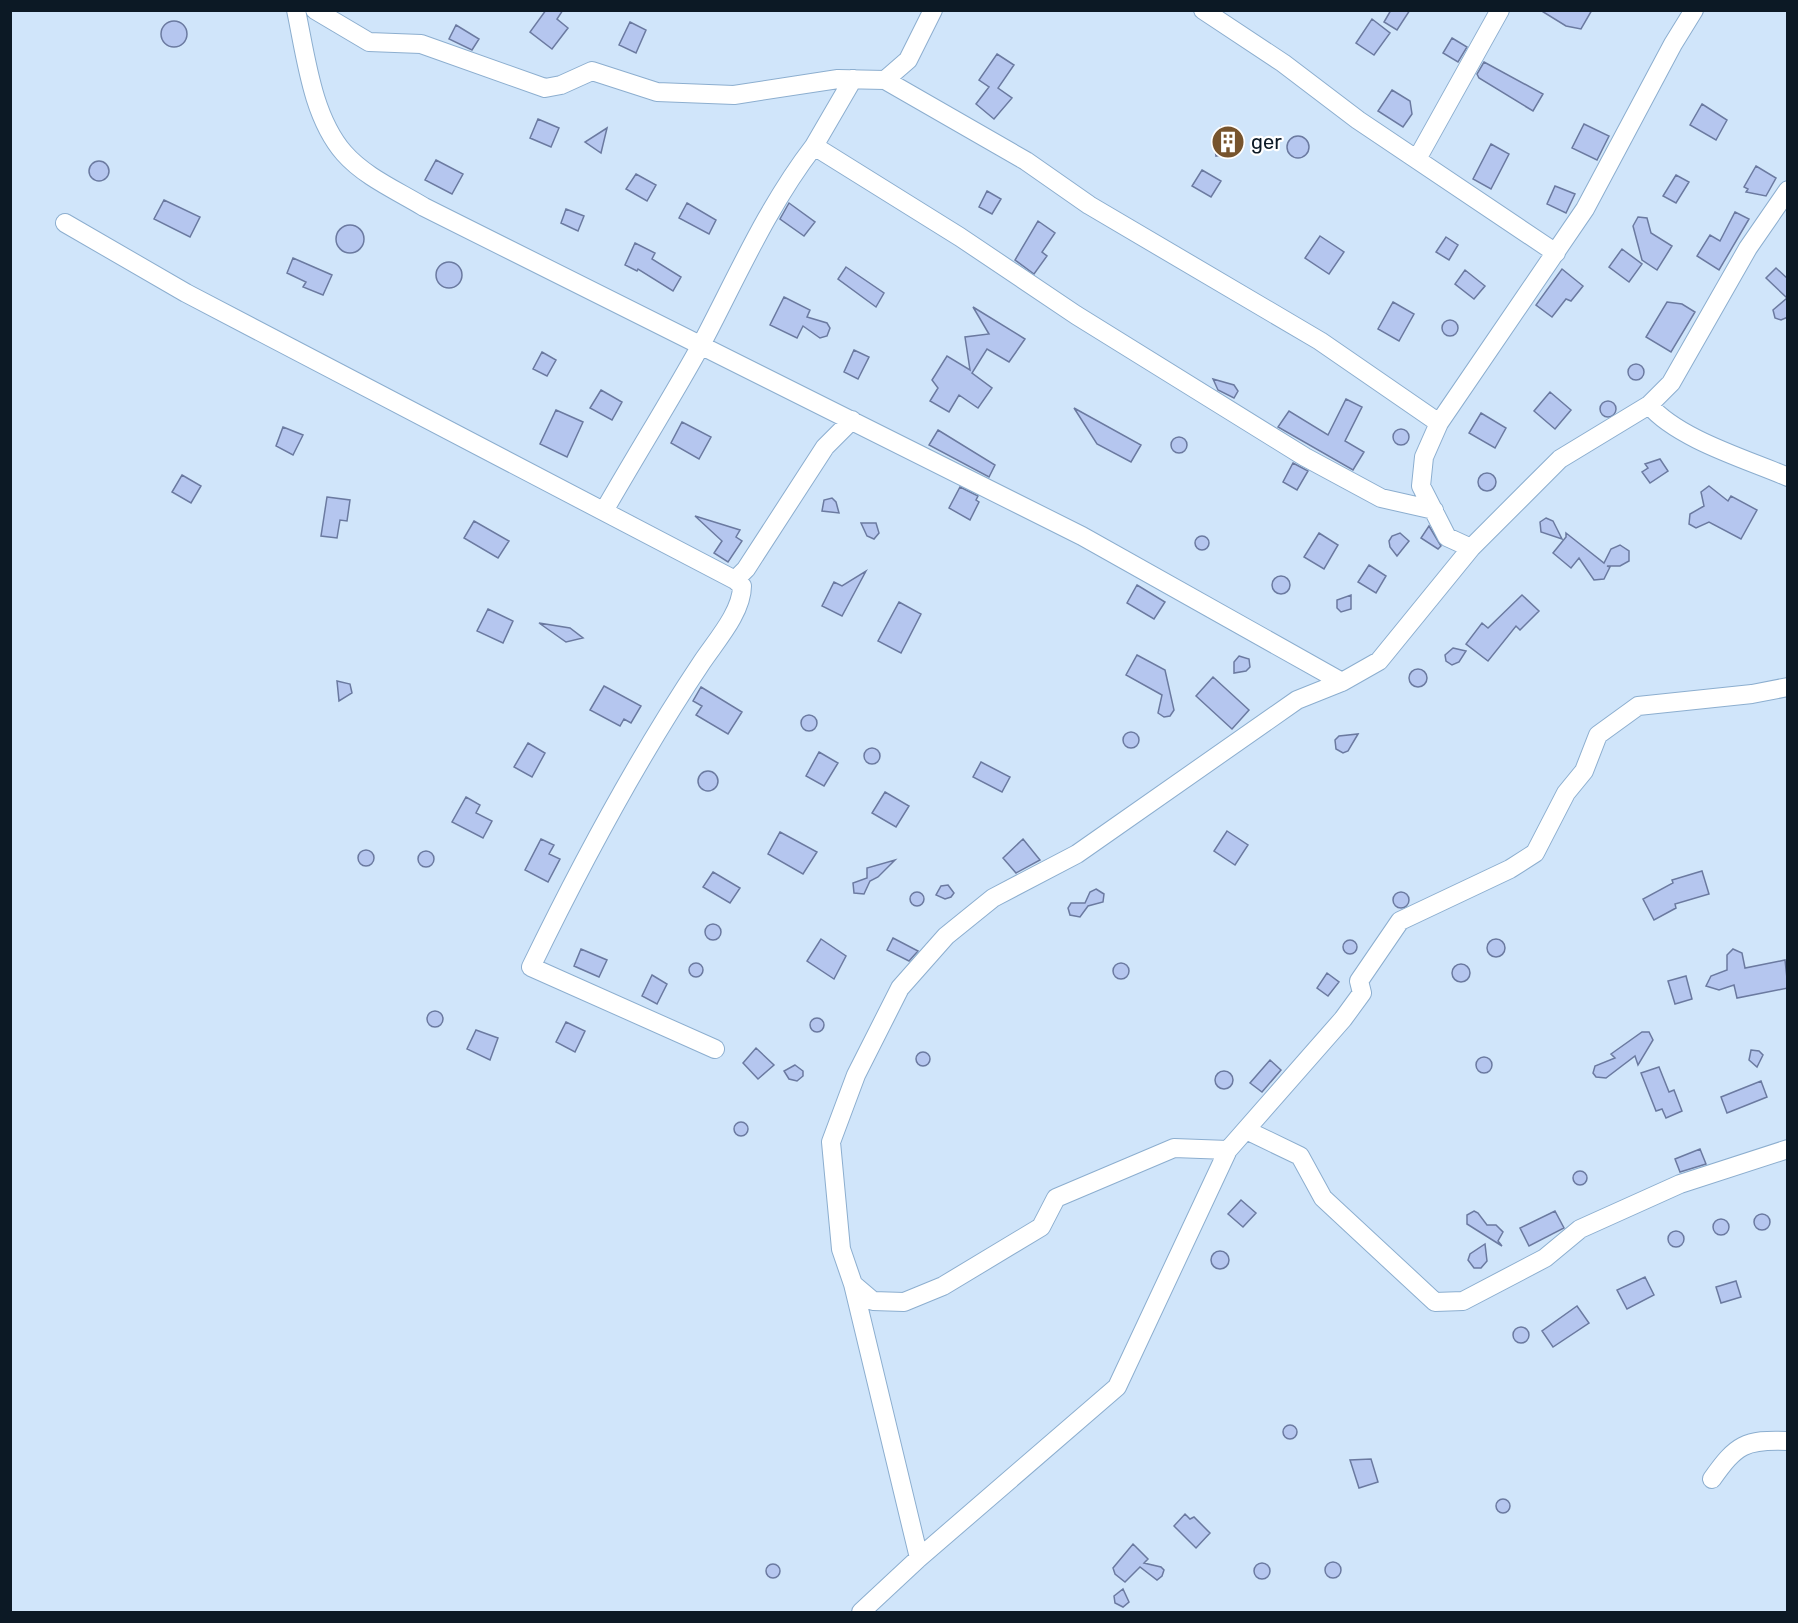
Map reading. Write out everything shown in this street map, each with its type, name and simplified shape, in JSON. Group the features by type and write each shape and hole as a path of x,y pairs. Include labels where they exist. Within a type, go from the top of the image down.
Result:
{"street":[{"path":"296,10 308,73 328,127 343,152 360,168 424,207 1082,536 1342,682"},
{"path":"315,10 369,42 421,44 545,88 561,85 592,71 603,72 657,92 723,94 838,79 885,80 1026,161 1089,205 1320,341 1439,423"},
{"path":"885,80 908,60 933,10"},
{"path":"1203,10 1556,253"},
{"path":"1417,159 1500,10"},
{"path":"1471,548 1447,537 1421,486 1424,457 1439,423 1585,209 1673,44 1694,10"},
{"path":"604,511 701,344 741,263 853,79"},
{"path":"814,146 960,237 1084,320 1305,457 1381,498 1434,510"},
{"path":"919,1558 853,1284 841,1250 831,1142 856,1075 900,988 946,936 993,898 1077,854 1297,700 1342,682 1379,661 1471,548 1560,459 1649,405 1671,383 1748,248 1788,190"},
{"path":"65,223 186,293 735,579 742,586 742,595 725,627 636,766 572,883 531,967 715,1048"},
{"path":"1649,405 1658,416 1703,442 1788,477"},
{"path":"735,579 746,569 825,447 852,420"},
{"path":"861,1612 919,1558 1117,1387 1228,1150 1343,1019 1362,993 1359,981 1400,921 1510,869 1535,853 1566,793 1584,771 1598,735 1638,706 1752,694 1788,687"},
{"path":"1246,1130 1300,1156 1323,1198 1435,1302 1463,1301 1545,1258 1580,1229 1680,1184 1788,1149"},
{"path":"853,1284 873,1301 904,1302 944,1286 1041,1227 1056,1198 1174,1148 1228,1150"},
{"path":"1712,1479 1729,1455 1742,1445 1788,1441"}],"building":[{"path":"546,10 563,10 557,19 568,28 552,49 530,32"},
{"path":"1391,10 1410,10 1397,30 1384,22"},
{"path":"1540,10 1592,10 1581,29 1566,26"},
{"path":"1372,19 1390,33 1374,55 1356,43"},
{"path":"174,21 183,25 187,34 183,43 174,47 165,43 161,34 165,25"},
{"path":"630,22 646,30 636,53 619,45"},
{"path":"456,25 479,39 472,50 449,39"},
{"path":"1452,38 1467,47 1458,62 1443,53"},
{"path":"997,54 1014,65 998,88 1012,98 994,119 976,104 989,87 979,80"},
{"path":"1484,62 1543,94 1533,111 1479,78 1477,74"},
{"path":"1392,90 1410,101 1412,114 1403,127 1378,111"},
{"path":"1702,104 1727,120 1716,140 1690,125"},
{"path":"538,119 559,128 551,147 530,138"},
{"path":"1584,124 1609,136 1597,160 1572,148"},
{"name":"ger","path":"1221,127 1242,145 1232,153 1216,156 1214,140"},
{"path":"607,128 601,153 585,142"},
{"name":"ger","path":"1298,136 1306,139 1309,147 1306,155 1298,158 1290,155 1287,147 1290,139"},
{"path":"1491,144 1509,154 1491,189 1473,179"},
{"path":"436,160 463,174 452,194 425,180"},
{"path":"99,161 106,164 109,171 106,178 99,181 92,178 89,171 92,164"},
{"path":"1756,166 1776,178 1766,196 1746,192 1748,189 1744,187"},
{"path":"1202,170 1221,181 1211,197 1192,186"},
{"path":"636,174 656,185 647,201 626,189"},
{"path":"1676,175 1689,182 1676,203 1663,196"},
{"path":"1555,186 1575,194 1566,213 1547,204"},
{"path":"987,191 1001,199 992,214 979,207"},
{"path":"164,200 200,217 190,237 154,219"},
{"path":"687,203 716,220 709,234 679,218"},
{"path":"789,203 815,222 804,236 780,219"},
{"path":"566,209 584,216 578,231 561,223"},
{"path":"1735,212 1749,219 1719,270 1697,256 1710,235 1720,241"},
{"path":"1638,217 1647,218 1651,233 1672,246 1657,270 1642,260 1633,226"},
{"path":"1038,221 1055,233 1042,252 1047,256 1034,274 1015,260"},
{"path":"350,225 360,229 364,239 360,249 350,253 340,249 336,239 340,229"},
{"path":"1320,236 1344,252 1329,274 1305,258"},
{"path":"1446,237 1458,245 1449,260 1436,252"},
{"path":"635,243 655,253 652,259 681,277 673,291 638,269 637,271 625,265"},
{"path":"1622,249 1642,264 1629,282 1609,267"},
{"path":"293,258 332,275 323,295 303,287 306,282 287,273"},
{"path":"449,262 458,266 462,275 458,284 449,288 440,284 436,275 440,266"},
{"path":"846,267 884,293 876,307 838,279"},
{"path":"1776,268 1788,279 1788,317 1781,320 1775,318 1773,310 1787,298 1766,278"},
{"path":"1562,269 1583,286 1571,301 1566,299 1552,317 1536,305"},
{"path":"1465,270 1485,286 1474,299 1455,284"},
{"path":"784,297 810,310 807,317 827,323 830,328 827,336 820,338 803,326 797,338 770,325"},
{"path":"1393,302 1414,314 1399,341 1378,329"},
{"path":"1667,302 1682,304 1695,312 1671,352 1646,337"},
{"path":"973,307 1025,339 1009,362 987,349 972,373 992,388 978,408 959,395 949,412 930,401 938,388 932,380 947,356 970,370 965,337 989,334"},
{"path":"1447,320 1453,320 1458,328 1456,334 1447,336 1442,331 1442,325"},
{"path":"854,350 869,357 858,379 844,372"},
{"path":"542,352 556,360 547,376 533,369"},
{"path":"1636,364 1642,366 1644,372 1642,378 1636,380 1630,378 1628,372 1630,366"},
{"path":"1213,379 1234,385 1238,391 1234,398 1218,390"},
{"path":"601,390 622,402 612,420 590,408"},
{"path":"1550,392 1571,410 1555,429 1534,411"},
{"path":"1346,399 1362,407 1345,441 1364,452 1353,470 1278,427 1289,411 1328,435"},
{"path":"1605,401 1611,401 1616,409 1614,415 1605,417 1600,412 1600,406"},
{"path":"1074,408 1141,445 1131,462 1097,444"},
{"path":"556,410 583,422 567,457 540,444"},
{"path":"1481,413 1506,428 1495,448 1469,433"},
{"path":"682,422 711,437 699,459 671,443"},
{"path":"283,427 303,435 293,455 276,446"},
{"path":"1401,429 1407,431 1409,437 1407,443 1401,445 1395,443 1393,437 1395,431"},
{"path":"938,430 995,465 989,477 929,445"},
{"path":"1179,437 1185,439 1187,445 1185,451 1179,453 1173,451 1171,445 1173,439"},
{"path":"1660,459 1668,471 1650,483 1642,472 1648,468 1645,464"},
{"path":"1293,463 1308,471 1297,490 1283,482"},
{"path":"1487,473 1495,478 1496,482 1491,490 1487,491 1479,486 1478,482 1483,474"},
{"path":"182,475 201,486 191,503 172,492"},
{"path":"1709,486 1728,501 1731,496 1757,510 1741,539 1709,522 1696,528 1689,524 1690,514 1704,506 1701,492"},
{"path":"960,487 978,496 976,500 979,502 970,520 949,508"},
{"path":"327,497 350,500 347,521 340,520 337,538 321,536"},
{"path":"832,498 836,502 839,513 822,511 824,500"},
{"path":"695,516 740,530 736,537 742,541 728,562 714,553 722,541"},
{"path":"1546,518 1553,521 1562,539 1541,532 1540,522"},
{"path":"474,521 509,541 498,558 464,538"},
{"path":"861,523 876,523 879,533 874,539 867,536"},
{"path":"1429,526 1441,546 1438,549 1421,538"},
{"path":"1319,533 1338,545 1324,569 1304,557"},
{"path":"1400,533 1409,541 1397,556 1390,547 1389,541 1392,536"},
{"path":"1566,533 1604,563 1611,549 1620,545 1629,551 1629,561 1620,566 1607,566 1610,567 1604,579 1594,580 1579,558 1571,568 1553,553 1566,537"},
{"path":"1199,536 1205,536 1209,543 1205,550 1199,550 1195,546 1195,540"},
{"path":"1369,565 1386,576 1376,593 1358,582"},
{"path":"866,571 842,616 822,606 834,582 842,586"},
{"path":"1281,576 1287,579 1290,585 1287,591 1281,594 1275,591 1272,585 1275,579"},
{"path":"1137,585 1165,602 1154,619 1127,603"},
{"path":"1351,595 1351,609 1341,612 1337,608 1337,600"},
{"path":"1522,595 1539,611 1520,630 1516,626 1488,661 1466,644 1482,623 1488,628"},
{"path":"899,602 921,614 901,653 878,641"},
{"path":"488,609 513,621 503,643 477,631"},
{"path":"539,623 570,628 583,638 566,642"},
{"path":"1453,648 1466,651 1459,662 1452,665 1446,661 1445,655"},
{"path":"1137,655 1165,670 1174,710 1170,716 1164,717 1158,713 1162,695 1126,675"},
{"path":"1239,656 1249,659 1250,667 1246,671 1234,673 1234,662"},
{"path":"1418,669 1424,672 1427,678 1424,684 1418,687 1412,684 1409,678 1412,672"},
{"path":"1213,677 1249,710 1232,729 1196,696"},
{"path":"337,681 350,684 352,693 339,701"},
{"path":"604,686 641,706 631,723 624,719 620,726 590,710"},
{"path":"701,687 742,712 728,734 696,715 702,706 693,701"},
{"path":"806,715 812,715 817,723 815,729 806,731 801,726 801,720"},
{"path":"1128,732 1134,732 1139,740 1137,746 1128,748 1123,743 1123,737"},
{"path":"1358,734 1348,751 1343,753 1336,749 1335,740 1339,736"},
{"path":"528,743 545,753 532,777 514,767"},
{"path":"872,748 878,750 880,756 878,762 872,764 866,762 864,756 866,750"},
{"path":"819,752 838,763 824,786 806,776"},
{"path":"981,762 1010,777 1002,792 973,777"},
{"path":"708,771 715,774 718,781 715,788 708,791 701,788 698,781 701,774"},
{"path":"885,792 909,806 896,827 872,813"},
{"path":"466,797 480,805 476,813 492,821 483,838 452,822"},
{"path":"1227,831 1248,845 1235,865 1214,851"},
{"path":"780,832 817,852 803,874 768,854"},
{"path":"541,839 554,845 549,854 560,859 548,882 525,870"},
{"path":"1023,839 1040,860 1016,873 1003,858"},
{"path":"366,850 372,852 374,858 372,864 366,866 360,864 358,858 360,852"},
{"path":"423,851 429,851 434,859 432,865 423,867 418,862 418,856"},
{"path":"895,860 878,877 870,881 864,894 854,893 853,883 867,878 867,868"},
{"path":"1702,871 1709,894 1675,904 1676,908 1654,920 1643,899 1673,883 1672,880"},
{"path":"713,872 740,888 730,903 703,887"},
{"path":"948,885 954,893 951,897 945,899 936,895 941,886"},
{"path":"1096,889 1104,894 1103,902 1088,906 1080,917 1070,915 1068,908 1071,903 1085,903 1090,892"},
{"path":"914,892 920,892 924,899 920,906 914,906 910,902 910,896"},
{"path":"1401,892 1407,894 1409,900 1407,906 1401,908 1395,906 1393,900 1395,894"},
{"path":"710,924 716,924 721,932 719,938 710,940 705,935 705,929"},
{"path":"893,938 918,951 909,961 887,950"},
{"path":"821,939 846,956 834,979 807,961"},
{"path":"1496,939 1502,942 1505,948 1502,954 1496,957 1490,954 1487,948 1490,942"},
{"path":"1347,940 1353,940 1357,947 1353,954 1347,954 1343,950 1343,944"},
{"path":"581,949 607,960 599,977 574,966"},
{"path":"1733,949 1742,953 1745,968 1785,960 1788,988 1737,998 1734,985 1719,990 1706,986 1711,976 1727,970 1727,955"},
{"path":"693,963 699,963 703,970 699,977 693,977 689,973 689,967"},
{"path":"1118,963 1124,963 1129,971 1127,977 1118,979 1113,974 1113,968"},
{"path":"1457,964 1465,964 1470,969 1468,980 1457,982 1452,977 1452,969"},
{"path":"1327,973 1339,982 1328,996 1317,988"},
{"path":"652,975 667,984 657,1004 642,996"},
{"path":"1686,976 1692,999 1675,1004 1668,981"},
{"path":"435,1011 441,1013 443,1019 441,1025 435,1027 429,1025 427,1019 429,1013"},
{"path":"814,1018 820,1018 824,1025 820,1032 814,1032 810,1028 810,1022"},
{"path":"566,1022 585,1031 575,1052 556,1042"},
{"path":"476,1030 498,1038 490,1060 467,1049"},
{"path":"1642,1032 1649,1032 1653,1040 1638,1065 1635,1056 1606,1078 1596,1077 1593,1073 1595,1066 1615,1058 1611,1054"},
{"path":"756,1048 774,1065 758,1079 743,1063"},
{"path":"1751,1050 1759,1051 1763,1055 1757,1067 1749,1060"},
{"path":"920,1052 926,1052 930,1059 926,1066 920,1066 916,1062 916,1056"},
{"path":"1484,1057 1492,1065 1484,1073 1476,1065"},
{"path":"1270,1060 1281,1070 1262,1092 1250,1083"},
{"path":"795,1065 803,1071 803,1076 797,1081 789,1079 784,1071"},
{"path":"1659,1067 1669,1092 1674,1090 1682,1111 1666,1118 1662,1109 1656,1111 1641,1073"},
{"path":"1220,1071 1228,1071 1233,1076 1231,1087 1220,1089 1215,1084 1215,1076"},
{"path":"1761,1081 1767,1097 1727,1113 1721,1097"},
{"path":"738,1122 744,1122 748,1129 744,1136 738,1136 734,1132 734,1126"},
{"path":"1700,1149 1706,1164 1680,1172 1675,1159"},
{"path":"1577,1171 1583,1171 1587,1178 1583,1185 1577,1185 1573,1181 1573,1175"},
{"path":"1241,1200 1256,1213 1243,1227 1228,1214"},
{"path":"1474,1211 1487,1225 1496,1225 1503,1232 1498,1241 1502,1246 1467,1224 1467,1215"},
{"path":"1555,1211 1564,1228 1529,1246 1520,1228"},
{"path":"1759,1214 1765,1214 1770,1222 1768,1228 1759,1230 1754,1225 1754,1219"},
{"path":"1718,1219 1724,1219 1729,1227 1727,1233 1718,1235 1713,1230 1713,1224"},
{"path":"1673,1231 1679,1231 1684,1239 1682,1245 1673,1247 1668,1242 1668,1236"},
{"path":"1485,1244 1487,1261 1481,1268 1474,1268 1468,1260 1470,1254"},
{"path":"1220,1251 1226,1254 1229,1260 1226,1266 1220,1269 1214,1266 1211,1260 1214,1254"},
{"path":"1645,1277 1654,1295 1627,1309 1617,1290"},
{"path":"1736,1281 1741,1297 1721,1303 1716,1287"},
{"path":"1577,1306 1589,1323 1553,1347 1542,1331"},
{"path":"1518,1327 1524,1327 1529,1335 1527,1341 1518,1343 1513,1338 1513,1332"},
{"path":"1287,1425 1293,1425 1297,1432 1293,1439 1287,1439 1283,1435 1283,1429"},
{"path":"1371,1459 1378,1482 1359,1488 1350,1460"},
{"path":"1500,1499 1506,1499 1510,1506 1506,1513 1500,1513 1496,1509 1496,1503"},
{"path":"1185,1514 1190,1519 1194,1517 1210,1533 1196,1548 1174,1526"},
{"path":"1133,1544 1148,1559 1144,1563 1161,1567 1164,1570 1162,1576 1157,1580 1140,1567 1125,1582 1115,1574 1113,1568"},
{"path":"1333,1562 1339,1564 1341,1570 1339,1576 1333,1578 1327,1576 1325,1570 1327,1564"},
{"path":"1259,1563 1265,1563 1270,1571 1268,1577 1259,1579 1254,1574 1254,1568"},
{"path":"770,1564 776,1564 780,1571 776,1578 770,1578 766,1574 766,1568"},
{"path":"1123,1589 1129,1602 1123,1607 1115,1603 1114,1596"}],"place":[{"name":"ger","path":"1228,142"}]}
